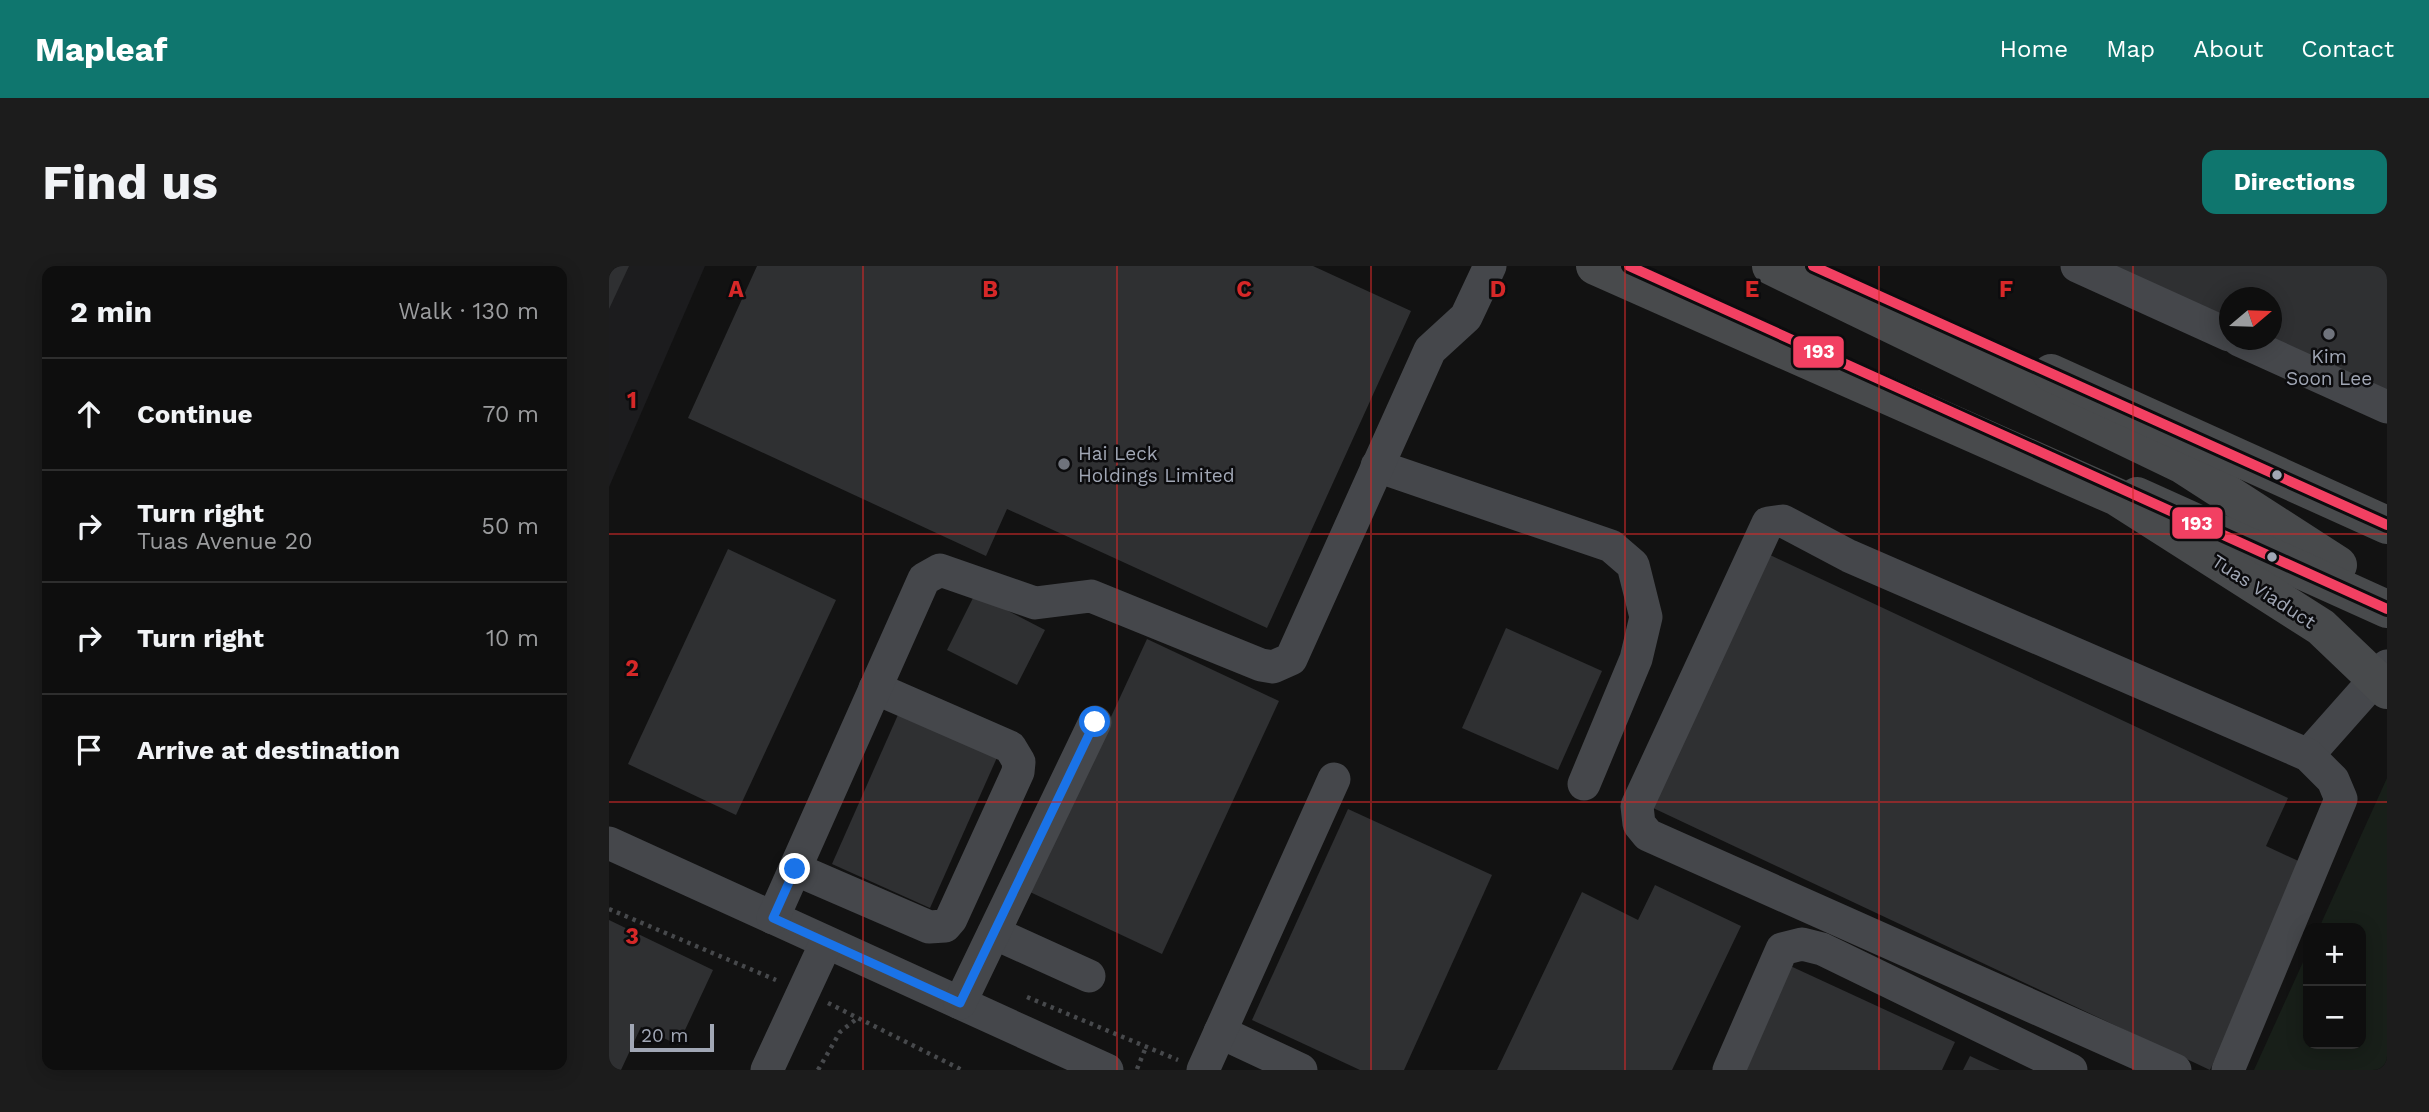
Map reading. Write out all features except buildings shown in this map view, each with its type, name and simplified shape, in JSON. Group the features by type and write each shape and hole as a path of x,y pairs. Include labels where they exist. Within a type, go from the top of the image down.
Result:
{"main road":[{"name":"Tuas Viaduct","path":"1595,266 2117,497 2321,627 2387,690"},
{"path":"1629,266 2387,609"},
{"path":"1771,266 2183,465 2387,597"},
{"path":"1813,266 2387,524"}],"street":[{"path":"773,918 924,579 940,570 1035,603 1091,596 1261,665 1273,667 1290,659 1430,350 1466,317 1490,266"},
{"path":"2077,266 2219,330"},
{"path":"2261,350 2387,407"},
{"path":"1377,466 1611,546 1633,565 1646,617 1636,659 1584,784"},
{"path":"2175,1070 1648,835 1639,824 1637,806 1768,523 1783,522 1849,556 2308,755 2333,780 2340,799 2228,1070"},
{"path":"2308,755 2387,666"},
{"path":"795,869 929,927 945,926 951,919 1018,772 1019,762 1010,747 875,688"},
{"path":"960,1003 1095,722"},
{"path":"1203,1070 1334,779"},
{"path":"609,843 1097,1068"},
{"path":"994,933 1089,976"},
{"path":"767,1070 827,943"},
{"path":"1729,1070 1782,949 1801,944 1822,949 2071,1070"},
{"path":"1220,1032 1301,1070"}],"path":[{"path":"818,1070 840,1032 859,1017"},
{"path":"1137,1070 1146,1047"}],"shaded area":[{"path":"609,266 705,266 609,487"},
{"path":"2387,778 2387,1070 2254,1070 2303,962 2303,1049 2366,1049 2366,923 2321,923"}],"transit line":[{"name":"193","path":"1629,266 2387,609"},
{"name":"193","path":"1813,266 2387,525"}],"place":[{"name":"Kim Soon Lee","path":"2329,334"},
{"name":"Hai Leck Holdings Limited","path":"1064,464"}],"route":[{"path":"795,869 773,918 960,1003 1095,722"}]}
